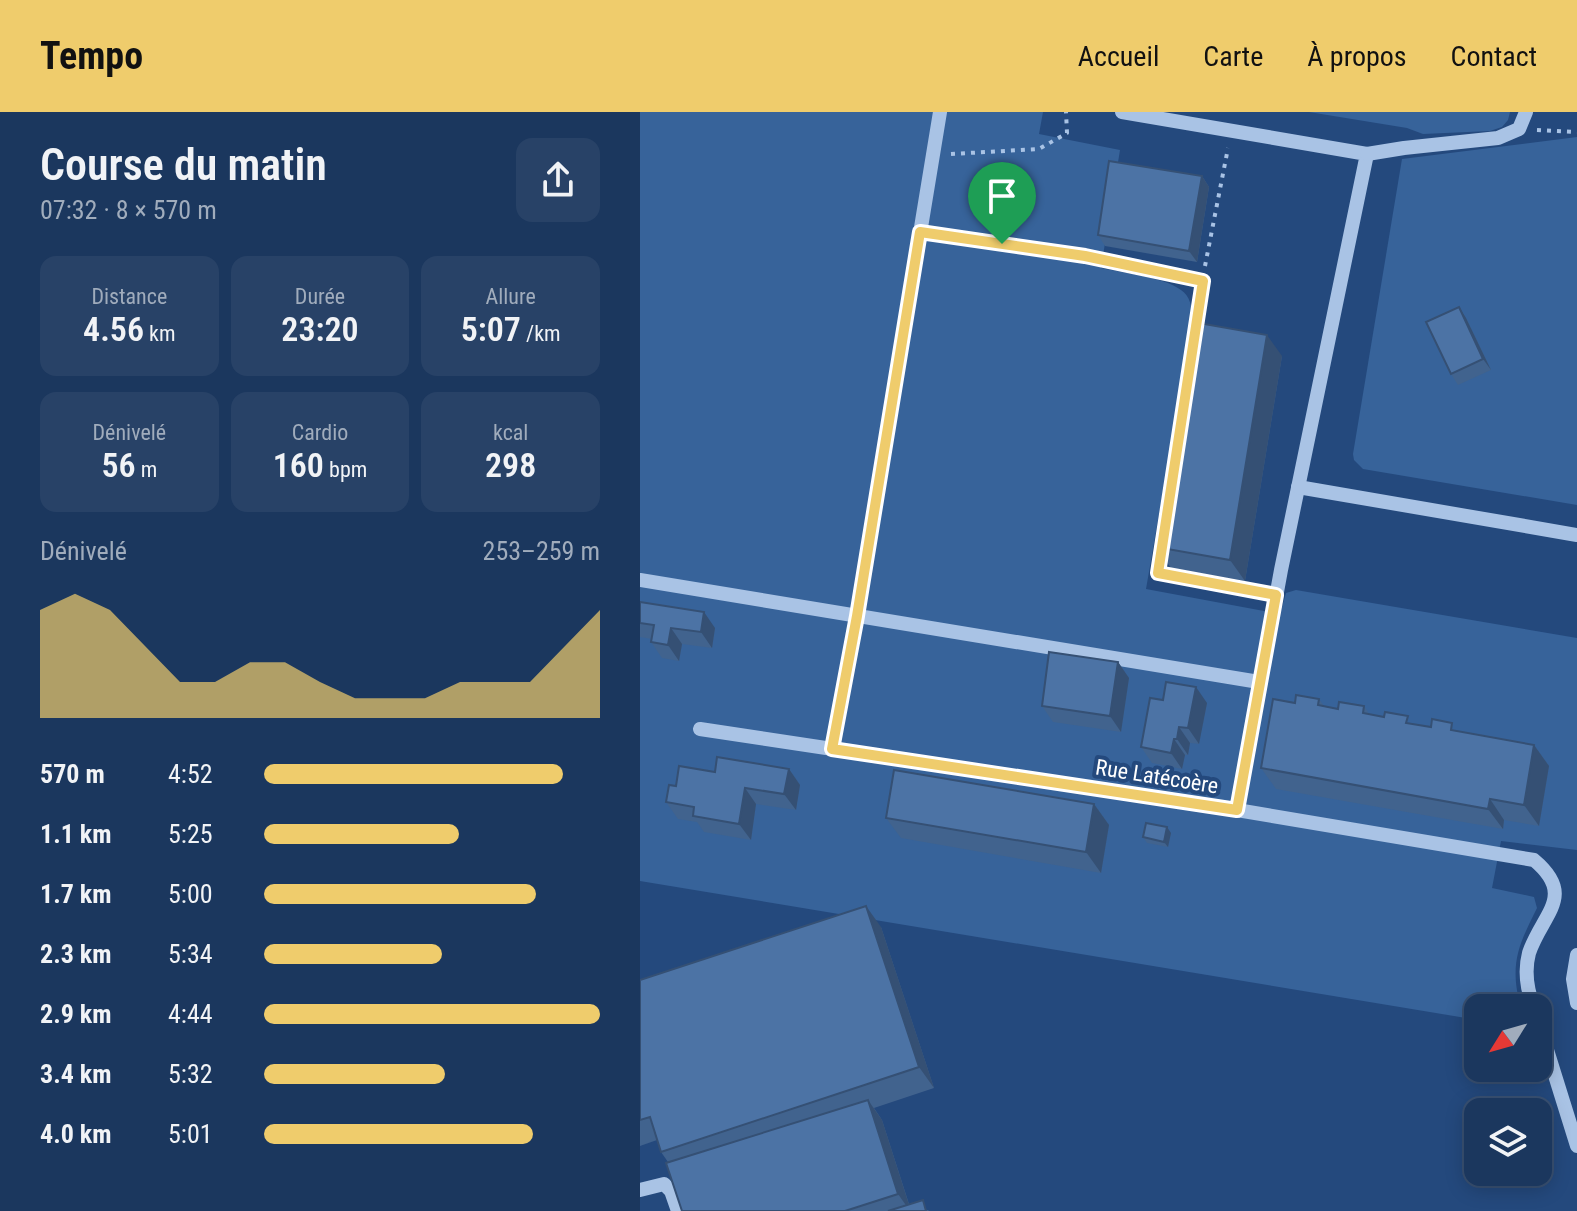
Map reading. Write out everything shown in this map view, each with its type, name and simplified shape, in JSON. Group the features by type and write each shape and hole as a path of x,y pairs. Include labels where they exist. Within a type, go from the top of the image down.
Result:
{"street":[{"path":"832,749 857,616 940,112"},
{"path":"1122,112 1367,154 1498,138 1519,129 1526,112"},
{"path":"1237,810 1276,595 1367,154"},
{"path":"1191,358 1203,281"},
{"path":"1298,487 1577,535"},
{"path":"1165,527 1158,573 1276,595"},
{"path":"640,580 1259,682"},
{"name":"Rue Latécoère","path":"700,729 1237,810 1534,860 1547,869 1557,883 1560,897 1530,951 1526,970 1529,994"},
{"path":"1577,955 1573,979 1577,1003"},
{"path":"1552,1067 1577,1146"},
{"path":"640,1189 664,1184 671,1191 678,1211"}],"path":[{"path":"933,155 1039,149 1067,133 1066,112"},
{"path":"1519,129 1577,132"},
{"path":"920,232 1085,256 1203,281 1231,131"}],"shaded area":[{"path":"640,112 1043,112 1039,134 1120,150 1101,268 1174,286 1184,292 1193,318 1146,589 1280,614 1286,593 1296,590 1577,638 1577,850 1501,841 1492,888 1534,897 1537,908 1517,956 1517,994 1464,994 1464,1018 640,881"},
{"path":"1309,112 1510,112 1502,127 1490,131 1423,134 1407,128"},
{"path":"1577,137 1577,505 1363,469 1354,460 1353,454 1402,159"}],"building":[{"path":"1109,161 1202,176 1189,251 1098,235"},
{"path":"1459,307 1483,359 1451,374 1426,322"},
{"path":"1193,322 1267,335 1230,560 1156,547"},
{"path":"640,602 704,612 701,632 671,628 668,645 651,642 654,625 640,623"},
{"path":"1049,652 1118,662 1110,716 1042,706"},
{"path":"1166,682 1196,687 1188,728 1179,727 1171,753 1141,747 1150,698 1163,700"},
{"path":"1296,695 1319,699 1318,705 1338,709 1339,702 1364,706 1363,713 1384,717 1385,712 1408,716 1406,723 1431,727 1432,719 1452,723 1451,730 1534,745 1524,805 1490,799 1488,809 1261,768 1273,699 1295,703"},
{"path":"717,757 789,769 784,794 745,788 739,824 693,816 694,807 666,802 669,785 676,786 679,766 715,772"},
{"path":"894,770 1094,804 1086,852 886,818"},
{"path":"1146,823 1167,827 1164,842 1143,837"},
{"path":"866,906 919,1067 661,1152 650,1117 640,1120 640,980"},
{"path":"868,1100 898,1194 845,1211 682,1211 666,1163"},
{"path":"923,1200 926,1211 888,1211"}],"route":[{"path":"920,232 1002,244 1085,256 1203,281 1158,573 1276,595 1237,810 832,749 920,232"}]}
